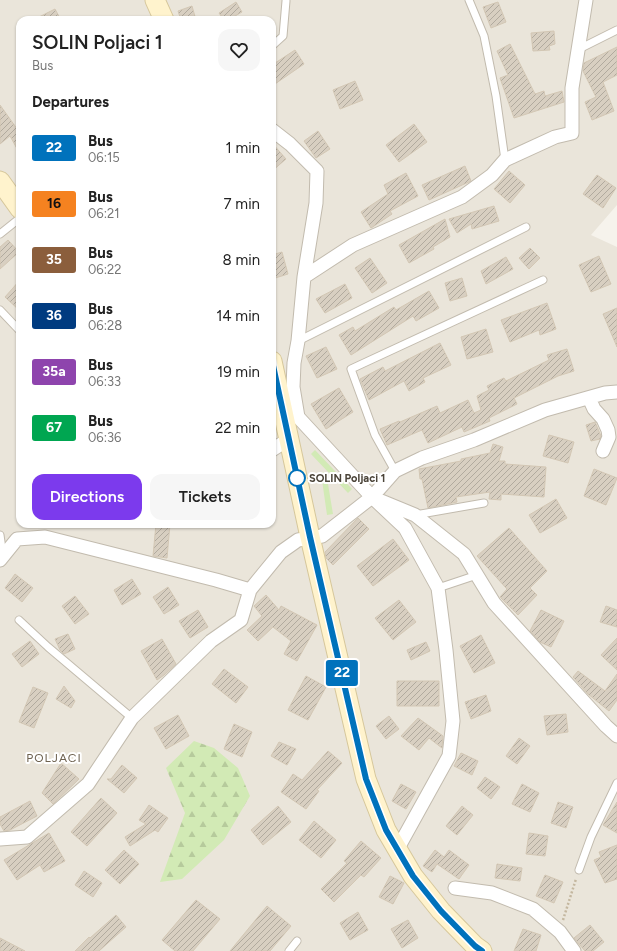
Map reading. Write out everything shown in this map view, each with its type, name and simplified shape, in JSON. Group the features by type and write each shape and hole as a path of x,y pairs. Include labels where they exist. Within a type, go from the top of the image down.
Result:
{"main road":[{"path":"155,0 162,16"},
{"path":"0,181 16,204"},
{"path":"276,382 366,779 386,830 398,848 413,876 441,911 479,950"}],"street":[{"path":"304,277 353,246 462,197 492,175 505,160 555,137 572,133 572,88 586,0"},
{"path":"276,133 290,144 317,171 316,203 304,277 292,387 298,417 372,497 404,528 438,588 453,721 450,756 398,848"},
{"path":"0,839 27,837 88,784 132,718 211,641 240,620 250,590 281,552 298,540 322,536 372,497 395,471 422,458 474,440 546,410 617,392"},
{"path":"590,398 594,409 603,419 608,430 609,437 603,451"},
{"path":"276,447 289,439"},
{"path":"372,497 415,515 464,554 494,603 606,726 617,736"},
{"path":"2,558 17,539 45,537 250,590"},
{"path":"455,888 492,893 534,909 560,932 574,951"},
{"path":"560,932 560,951"}],"lane":[{"path":"469,0 484,36 496,96 505,160"},
{"path":"276,42 283,36 286,1"},
{"path":"579,49 617,30"},
{"path":"0,234 16,221"},
{"path":"298,340 526,227"},
{"path":"395,471 375,435 351,369 543,280"},
{"path":"0,310 16,326"},
{"path":"415,515 484,502"},
{"path":"0,535 2,558"},
{"path":"438,588 477,575"},
{"path":"19,620 48,647 132,718"},
{"path":"579,870 591,837 617,783"},
{"path":"289,951 297,941"}],"path":[{"path":"560,932 579,870"}],"shaded area":[{"path":"0,0 617,0 617,205 591,235 617,247 617,951 0,951"}],"green space":[{"path":"315,450 352,489 348,493 311,454"},
{"path":"326,472 333,514 327,515 321,473"},
{"path":"194,741 214,748 238,768 250,796 224,840 182,879 160,882 185,813 166,768"}],"building":[{"path":"236,2 242,12 235,16 221,16 219,13"},
{"path":"498,2 506,22 491,28 483,7"},
{"path":"192,6 195,16 180,16 178,11"},
{"path":"55,9 59,16 41,16"},
{"path":"554,31 555,44 549,46 550,50 533,51 531,33"},
{"path":"510,44 535,94 544,91 545,96 562,91 564,102 514,118 500,78 508,75 497,51"},
{"path":"617,47 617,75 603,82 614,111 592,120 585,102 596,97 583,71 584,63"},
{"path":"295,50 304,64 276,83 276,62"},
{"path":"355,81 363,100 340,109 333,90"},
{"path":"0,105 16,127 16,147 10,136 0,144"},
{"path":"414,124 427,142 399,162 386,145"},
{"path":"318,131 330,149 316,158 304,141"},
{"path":"276,148 286,159 276,168"},
{"path":"465,166 471,181 429,200 422,185"},
{"path":"509,171 525,185 510,203 494,189"},
{"path":"406,173 418,196 390,211 392,214 371,228 361,212 388,194 384,185"},
{"path":"597,175 616,188 603,208 583,194"},
{"path":"494,206 499,221 472,229 471,224 457,233 449,219"},
{"path":"445,219 450,237 433,247 434,249 409,263 399,245"},
{"path":"8,240 16,249 16,255 0,269 0,247"},
{"path":"530,248 540,258 529,269 519,258"},
{"path":"282,252 288,274 276,278 276,254"},
{"path":"599,256 611,284 591,292 579,265"},
{"path":"506,257 513,269 486,284 481,271"},
{"path":"370,258 387,283 372,293 355,268"},
{"path":"462,278 467,296 450,301 445,283"},
{"path":"345,284 352,298 325,313 316,299"},
{"path":"16,285 16,307 5,297"},
{"path":"429,291 439,308 416,321 413,316 351,355 339,335 353,327 355,331 394,307 396,310"},
{"path":"547,303 556,329 540,335 539,330 510,342 501,320"},
{"path":"617,308 617,347 603,314"},
{"path":"486,329 493,352 467,359 461,337"},
{"path":"440,343 451,365 423,378 425,382 409,391 404,381 369,400 360,379 383,367 385,371"},
{"path":"326,347 337,369 317,378 306,356"},
{"path":"567,349 574,371 558,376 514,398 517,404 489,418 490,421 464,432 462,427 428,443 422,430 387,445 380,429 437,406 440,413 468,400 474,413 481,410 477,396 489,390 487,386 504,378 506,381 549,360 547,355"},
{"path":"339,388 353,412 326,429 311,404"},
{"path":"595,422 601,436 600,439 591,441 586,425"},
{"path":"549,435 574,442 568,463 543,456"},
{"path":"493,444 503,447 499,461 505,461 505,464 546,467 544,497 501,494 501,500 489,499 490,492 456,497 457,502 428,508 422,479 420,479 419,469 461,461 461,459 490,453"},
{"path":"594,469 617,478 606,505 584,496"},
{"path":"556,499 567,518 540,533 529,515"},
{"path":"358,518 369,529 333,565 326,558 325,552"},
{"path":"156,528 170,528 167,558 153,556"},
{"path":"509,528 547,571 530,588 537,595 518,615 500,597 507,589 477,556"},
{"path":"393,539 409,560 373,586 357,566"},
{"path":"15,574 33,588 22,602 5,588"},
{"path":"132,579 141,594 122,605 114,590"},
{"path":"168,587 179,605 164,614 153,597"},
{"path":"266,595 279,610 281,606 317,625 297,661 284,654 291,641 273,627 258,641 247,630 262,616 254,606"},
{"path":"75,596 89,614 75,624 62,606"},
{"path":"399,600 416,622 393,640 375,618"},
{"path":"606,606 617,610 617,627 600,622"},
{"path":"198,610 208,627 190,638 179,621"},
{"path":"541,610 564,621 551,647 540,642 530,631"},
{"path":"68,634 75,649 64,654 60,650 55,639"},
{"path":"481,635 495,663 474,673 460,646"},
{"path":"617,638 617,670 601,655"},
{"path":"162,639 176,664 157,680 141,651"},
{"path":"30,641 39,654 22,667 12,654"},
{"path":"426,642 430,651 411,660 407,650"},
{"path":"224,669 248,687 236,703 212,684"},
{"path":"578,671 605,691 617,674 617,700 609,711 588,694 573,677"},
{"path":"306,676 326,687 308,720 288,710"},
{"path":"397,681 439,681 439,706 397,706"},
{"path":"64,686 75,701 71,708 56,699"},
{"path":"33,687 48,693 34,728 19,722"},
{"path":"486,695 491,711 471,719 465,702"},
{"path":"566,714 568,732 547,735 544,716"},
{"path":"178,715 189,736 166,749 154,728"},
{"path":"389,716 399,729 386,739 376,726"},
{"path":"418,718 443,736 442,748 429,738 419,750 401,736"},
{"path":"234,724 252,732 242,757 224,749"},
{"path":"519,738 530,746 517,764 506,756"},
{"path":"279,742 296,749 287,765 271,756"},
{"path":"328,751 342,763 317,790 319,791 306,809 281,792 293,774 302,780"},
{"path":"461,753 478,761 472,775 454,766"},
{"path":"61,763 79,779 53,804 42,793"},
{"path":"122,765 137,778 124,793 107,779 111,779"},
{"path":"485,777 500,787 491,799 477,788"},
{"path":"401,784 416,792 406,809 392,801"},
{"path":"522,784 539,793 530,812 512,804"},
{"path":"101,798 117,813 87,846 71,832"},
{"path":"30,801 37,816 10,830 4,831 0,824 0,817"},
{"path":"558,802 573,807 566,828 551,823"},
{"path":"617,802 617,833 603,825"},
{"path":"149,805 168,818 158,832 155,830 130,846 125,837 146,824 139,820"},
{"path":"278,806 291,822 263,845 251,830"},
{"path":"462,806 473,815 457,835 446,826"},
{"path":"314,821 336,840 321,858 299,840"},
{"path":"49,833 65,861 44,872 40,865 17,880 4,860"},
{"path":"529,833 548,836 545,856 526,854"},
{"path":"361,841 381,858 364,877 361,875 334,902 321,889 347,863 344,861"},
{"path":"617,845 617,879 605,883 594,860 601,857 599,852"},
{"path":"124,850 139,864 120,884 105,870"},
{"path":"435,850 444,857 449,850 469,865 459,879 437,864 432,872 423,866"},
{"path":"497,864 522,868 520,881 495,878"},
{"path":"84,871 102,883 93,897 75,885"},
{"path":"545,875 563,882 554,903 536,896"},
{"path":"390,876 404,883 393,904 379,897"},
{"path":"196,900 220,919 193,951 175,951 162,940"},
{"path":"267,906 291,926 270,951 230,951"},
{"path":"358,912 368,930 350,940 340,923"},
{"path":"116,915 126,927 99,951 75,951 89,937 90,938"},
{"path":"408,920 418,938 402,948 391,929"},
{"path":"590,925 604,942 593,951 585,951 574,938"},
{"path":"523,929 541,935 536,951 514,951"},
{"path":"0,938 25,951 0,951"}],"bus line":[{"name":"22","path":"276,380 310,537 366,779 386,830 398,848 413,876 441,911 475,946 482,951"}],"place":[{"name":"SOLIN Poljaci 1","path":"297,478"}],"district":[{"name":"POLJACI","path":"54,758"}]}
